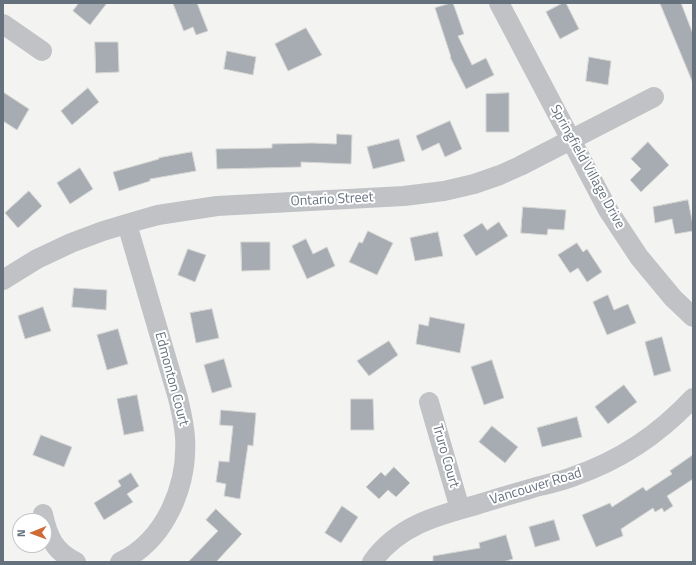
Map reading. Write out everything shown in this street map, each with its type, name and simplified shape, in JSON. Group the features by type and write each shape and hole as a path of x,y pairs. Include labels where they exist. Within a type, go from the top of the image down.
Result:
{"street":[{"name":"Springfield Village Drive","path":"499,3 608,210 639,257 673,298 693,317"},
{"path":"3,24 42,51"},
{"name":"Ontario Street","path":"3,280 37,259 71,243 103,231 158,215 217,206 404,196 444,192 474,184 500,176 654,97"},
{"name":"Edmonton Court","path":"120,562 131,557 150,541 166,519 178,490 185,454 183,419 178,398 127,224"},
{"name":"Vancouver Road","path":"372,562 385,546 397,536 422,522 460,509 571,478 624,454 652,436 675,417 693,398"},
{"name":"Truro Court","path":"429,402 460,509"},
{"path":"52,540 55,546 66,557 76,562"}],"building":[{"path":"79,3 107,3 90,25 73,11"},
{"path":"173,3 197,3 208,31 196,35 193,27 184,31"},
{"path":"453,3 464,34 458,36 472,65 486,58 494,75 466,89 450,57 435,8"},
{"path":"563,3 566,3 579,29 560,39 546,12"},
{"path":"660,3 681,3 693,34 693,83"},
{"path":"306,28 322,55 288,71 275,44"},
{"path":"95,42 118,42 119,72 96,73"},
{"path":"227,51 256,57 253,75 224,69"},
{"path":"589,57 611,61 608,85 586,81"},
{"path":"88,88 99,102 72,125 61,111"},
{"path":"3,92 29,109 17,130 3,121"},
{"path":"509,93 509,132 486,132 486,94"},
{"path":"450,121 462,149 445,157 439,143 422,151 416,136"},
{"path":"337,134 352,135 351,164 301,162 301,167 217,169 216,149 272,148 272,144 336,144"},
{"path":"399,139 405,161 373,169 367,147"},
{"path":"648,142 669,165 641,192 630,180 641,169 631,159"},
{"path":"192,152 196,171 150,179 150,181 119,191 113,172 159,158"},
{"path":"80,168 93,189 70,204 57,183"},
{"path":"29,191 42,206 18,228 5,213"},
{"path":"688,200 693,231 675,234 672,219 655,223 653,207"},
{"path":"523,207 566,210 564,230 548,229 547,235 521,233"},
{"path":"499,222 508,236 476,256 463,235 482,223 487,230"},
{"path":"368,231 393,243 377,275 349,262 359,242 362,243"},
{"path":"438,232 443,256 415,261 410,238"},
{"path":"306,239 313,254 327,247 335,266 307,279 292,246"},
{"path":"241,242 270,242 270,270 242,271"},
{"path":"577,243 583,252 587,249 602,272 587,282 578,268 570,273 558,255"},
{"path":"188,249 206,255 195,282 178,275"},
{"path":"74,288 107,290 106,310 72,307"},
{"path":"608,295 614,310 628,304 636,323 607,335 593,302"},
{"path":"43,307 51,331 25,339 18,316"},
{"path":"212,309 219,338 196,343 190,313"},
{"path":"430,317 465,324 460,353 416,344 419,324 428,326"},
{"path":"118,329 128,364 107,370 97,335"},
{"path":"662,337 671,371 654,376 645,342"},
{"path":"389,341 398,355 369,376 357,361"},
{"path":"224,359 232,387 212,393 204,365"},
{"path":"492,360 504,398 484,405 471,367"},
{"path":"624,385 637,402 608,424 595,407"},
{"path":"137,395 144,431 124,435 117,399"},
{"path":"351,399 373,399 374,430 351,430"},
{"path":"221,410 256,413 253,446 248,445 240,499 224,496 226,484 216,482 219,461 229,462 233,426 220,425"},
{"path":"577,417 582,437 542,447 537,428"},
{"path":"492,426 518,447 505,463 479,442"},
{"path":"41,435 72,447 64,467 33,455"},
{"path":"693,455 693,479 667,496 673,506 664,512 662,508 655,512 653,508 621,529 623,536 596,547 582,515 610,503 612,507 643,487 646,491 672,474 670,471"},
{"path":"394,467 410,483 396,497 388,490 379,499 366,487 381,472 385,476"},
{"path":"131,473 139,486 127,494 133,502 104,520 94,503 121,486 118,481"},
{"path":"342,506 358,517 341,543 325,533"},
{"path":"216,509 242,534 216,562 188,562 218,531 206,520"},
{"path":"554,520 560,540 535,547 529,527"},
{"path":"506,535 513,559 503,562 433,562 433,556 480,548 479,543"}]}
